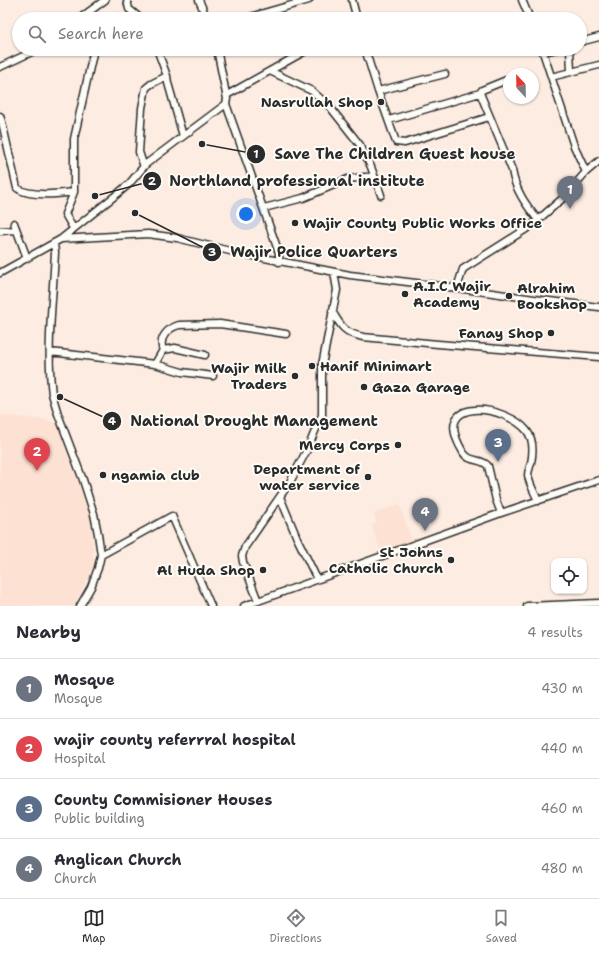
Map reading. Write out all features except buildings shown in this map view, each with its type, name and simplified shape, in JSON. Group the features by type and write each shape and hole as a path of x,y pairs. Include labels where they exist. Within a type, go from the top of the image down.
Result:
{"street":[{"path":"89,12 105,0"},
{"path":"127,0 129,9 133,12"},
{"path":"199,0 204,12"},
{"path":"267,12 308,0"},
{"path":"352,0 355,12"},
{"path":"522,0 527,12"},
{"path":"587,40 599,37"},
{"path":"0,67 23,56"},
{"path":"73,228 65,214 74,192 74,139 92,56"},
{"path":"160,56 167,76 183,136"},
{"path":"219,56 227,95 226,104 279,253 278,262"},
{"path":"227,95 297,56"},
{"path":"367,56 396,142 400,143 412,141 489,117"},
{"path":"544,56 574,146 586,172"},
{"path":"571,56 572,72"},
{"path":"551,77 599,65"},
{"path":"270,71 312,91 330,107 360,146 381,195"},
{"path":"378,90 445,74"},
{"path":"144,167 139,152 142,108 146,88 150,84 167,76"},
{"path":"388,120 480,93 482,90 503,81"},
{"path":"480,93 512,170 513,178 520,196 538,220"},
{"path":"0,273 61,239 129,184 144,167 226,104"},
{"path":"0,116 17,188 23,191 39,193 62,194 74,192"},
{"path":"457,288 463,269 519,234 538,220 562,199 586,172 599,161"},
{"path":"264,208 303,198 352,178 374,176"},
{"path":"14,223 27,258"},
{"path":"0,231 16,230"},
{"path":"61,239 153,234 177,238 278,262 334,272 345,279 457,288 599,307"},
{"path":"54,243 55,252 50,352 52,394 94,514 101,555 91,587 80,606"},
{"path":"334,272 337,290"},
{"path":"258,601 243,562 242,552 280,497 300,464 322,415 322,365 337,290 345,279"},
{"path":"332,311 346,332 354,335 438,344 599,357"},
{"path":"155,364 163,350 161,343 165,335 174,327 179,325 220,324 286,334"},
{"path":"163,350 175,348 205,355"},
{"path":"50,352 155,364 182,372 214,376"},
{"path":"501,513 496,500 488,466 484,463 467,458 457,439 454,424 456,419 462,413 483,410 498,413 523,427 528,432 533,446 528,474 538,501"},
{"path":"244,606 501,513 599,480"},
{"path":"280,497 297,538 317,579"},
{"path":"101,555 172,516 211,606"},
{"path":"527,606 599,603"}],"shaded area":[{"path":"0,415 45,420 57,423 91,519 94,565 74,606 0,606"},
{"path":"399,504 412,541 381,552 372,525 377,523 374,514"}],"place":[{"name":"Nasrullah Shop","path":"381,102"},
{"name":"Save The Children Guest house","path":"202,144"},
{"name":"Northland professional institute","path":"95,196"},
{"name":"Mosque","path":"570,209"},
{"name":"Wajir Police Quarters","path":"135,213"},
{"name":"Wajir County Public Works Office","path":"295,223"},
{"name":"A.I.C Wajir Academy","path":"405,294"},
{"name":"Alrahim Bookshop","path":"509,296"},
{"name":"Fanay Shop","path":"551,333"},
{"name":"Hanif Minimart","path":"312,366"},
{"name":"Wajir Milk Traders","path":"295,376"},
{"name":"Gaza Garage","path":"364,387"},
{"name":"National Drought Management","path":"60,397"},
{"name":"Mercy Corps","path":"398,445"},
{"name":"County Commisioner Houses","path":"498,462"},
{"name":"wajir county referrral hospital","path":"37,471"},
{"name":"ngamia club","path":"103,475"},
{"name":"Department of water service","path":"368,477"},
{"name":"Anglican Church","path":"425,531"},
{"name":"St Johns Catholic Church","path":"451,560"},
{"name":"Al Huda Shop","path":"263,570"}]}
